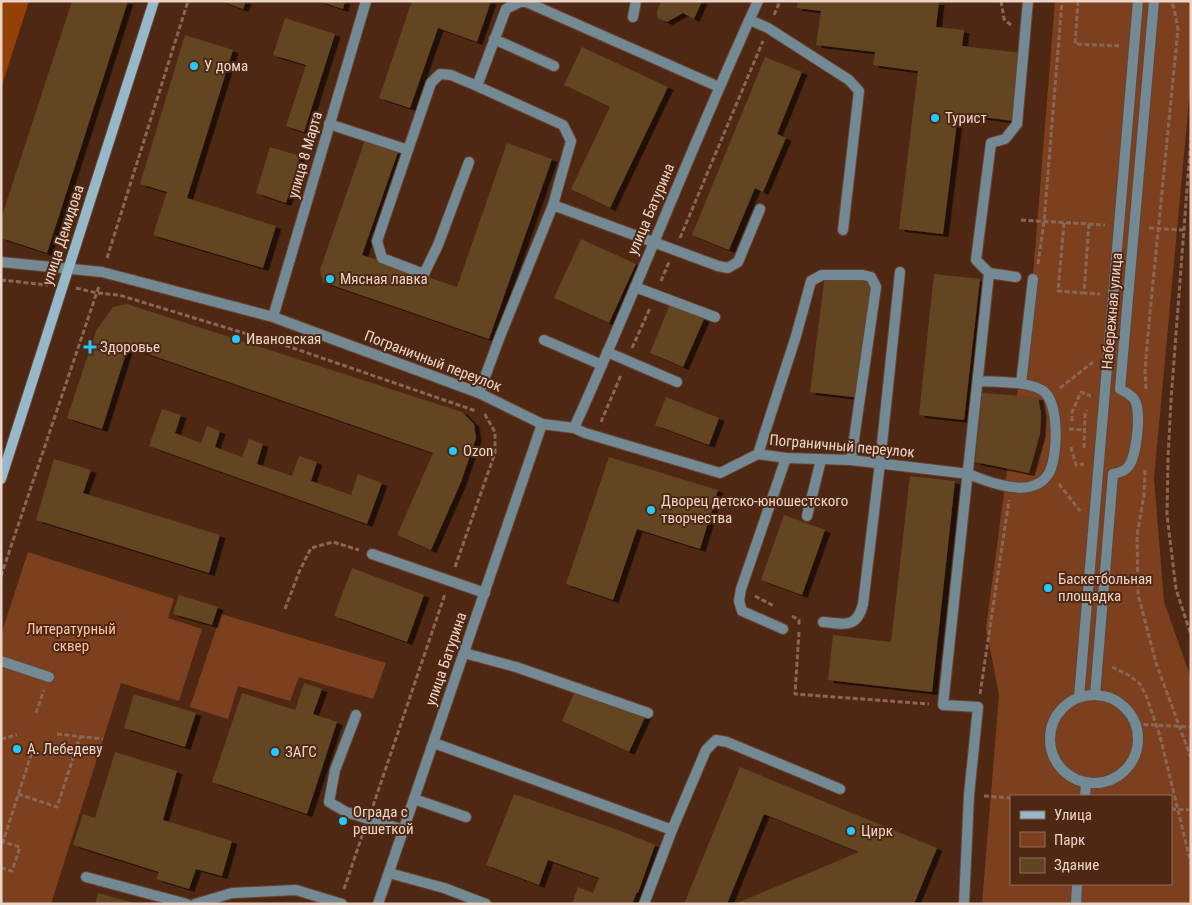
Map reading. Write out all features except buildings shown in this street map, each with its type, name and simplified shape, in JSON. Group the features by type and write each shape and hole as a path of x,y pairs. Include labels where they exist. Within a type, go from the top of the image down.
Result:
{"street":[{"name":"улица Демидова","path":"1,479 154,1"},
{"name":"улица 8 Марта","path":"273,317 366,1"},
{"path":"477,86 506,9 523,1 719,86"},
{"path":"632,17 636,1"},
{"name":"улица Батурина","path":"574,428 608,352 719,86 758,1"},
{"path":"1016,277 989,273 976,260 991,143 1005,139 1016,124 1028,1"},
{"name":"Набережная улица","path":"1079,697 1138,1"},
{"name":"Набережная улица","path":"1113,474 1128,468 1134,457 1136,434 1138,410 1134,399 1120,389 1154,1"},
{"path":"750,20 768,28 849,80 859,91 843,230"},
{"path":"494,39 554,66"},
{"path":"469,162 438,245 424,274 382,258 377,241 431,83 440,74 451,74 564,125 571,141 553,205 479,393"},
{"path":"329,124 408,150"},
{"path":"553,205 653,243 728,268 738,262 760,209"},
{"name":"Пограничный переулок","path":"1,262 102,272 273,317 479,393 542,424 574,428 720,473 758,454 786,458 851,460 969,474"},
{"path":"823,622 846,624 855,620 860,614 880,463 900,272"},
{"path":"964,904 969,795 978,707 943,705 989,273"},
{"path":"758,454 796,336 811,281 822,275 863,275 871,277 876,286 851,460"},
{"path":"1021,384 1033,280"},
{"path":"635,288 715,317"},
{"path":"544,340 602,365"},
{"path":"608,352 677,382"},
{"path":"969,474 988,482 1011,486 1034,486 1042,481 1050,471 1056,435 1055,413 1044,391 1033,386 1021,384 978,381"},
{"path":"1105,388 1120,389"},
{"name":"улица Батурина","path":"378,904 542,424"},
{"path":"783,629 742,611 739,601 741,589 786,458"},
{"path":"807,516 821,460"},
{"path":"1095,695 1113,474 1098,474"},
{"path":"372,554 485,593"},
{"path":"464,653 516,667 648,713"},
{"path":"1,661 49,677"},
{"path":"1095,695 1104,696 1120,703 1127,709 1136,724 1137,750 1132,762 1123,773 1112,780 1086,783 1076,780 1061,769 1055,761 1050,742 1050,732 1058,714 1064,707 1079,697 1095,695"},
{"path":"356,715 335,770 329,802 346,812 404,830"},
{"path":"644,904 672,830 706,750 716,740 727,742 840,789"},
{"path":"434,743 672,830"},
{"path":"1084,795 1086,783"},
{"path":"414,800 466,817"},
{"path":"389,873 444,888 486,904"},
{"path":"86,877 187,904"},
{"path":"1076,904 1077,885"},
{"path":"195,904 232,893 296,890 341,903"}],"path":[{"path":"1,576 97,293 188,1"},
{"path":"595,436 780,1"},
{"path":"1038,264 1044,222 1062,1"},
{"path":"1078,1 1075,44 1134,47"},
{"path":"1146,394 1145,370 1151,294 1178,29 1174,8 1170,1"},
{"path":"1191,136 1171,400 1168,515 1176,589 1191,635"},
{"path":"1021,220 1119,226"},
{"path":"1064,223 1058,291 1113,295"},
{"path":"1084,293 1089,224"},
{"path":"1,280 53,286 63,285 97,293 119,295 293,348 486,414 495,432 495,453 368,819 341,903"},
{"path":"1070,380 1085,368"},
{"path":"1070,437 1072,412 1081,392 1093,396"},
{"path":"1071,429 1084,430"},
{"path":"1070,444 1076,465"},
{"path":"1145,469 1144,495 1137,535 1138,594 1156,663 1191,758"},
{"path":"978,707 1011,486"},
{"path":"1061,486 1074,502"},
{"path":"285,609 299,572 311,548 333,542 372,554"},
{"path":"800,620 795,694 943,705"},
{"path":"1098,662 1122,671 1140,684 1146,695 1156,726 1191,864"},
{"path":"36,713 49,677"},
{"path":"1136,724 1191,727"},
{"path":"57,734 103,740"},
{"path":"1,739 17,735"},
{"path":"18,794 57,806 80,737"},
{"path":"1,867 12,871 20,847 2,841 32,752"},
{"path":"993,796 1010,798"},
{"path":"1172,809 1191,810"}],"green space":[{"path":"1055,1 1191,1 1191,79 1154,478 1164,602 1191,678 1191,904 982,904 999,695 986,628 1033,276"},
{"name":"Литературный сквер","path":"28,552 174,599 168,618 202,629 179,701 121,683 51,904 1,904 1,635"},
{"path":"221,614 386,663 373,699 299,677 290,701 238,686 228,719 190,707"}],"shaded area":[{"path":"1,1 29,1 1,88"}],"place":[{"name":"У дома","path":"194,66"},
{"name":"Турист","path":"935,118"},
{"name":"Мясная лавка","path":"330,279"},
{"name":"Ивановская","path":"236,339"},
{"name":"Здоровье","path":"90,347"},
{"name":"Ozon","path":"453,451"},
{"name":"Дворец детско-юношестского творчества","path":"651,510"},
{"name":"Баскетбольная площадка","path":"1048,588"},
{"name":"А. Лебедеву","path":"17,749"},
{"name":"ЗАГС","path":"275,752"},
{"name":"Ограда с решеткой","path":"343,821"},
{"name":"Цирк","path":"851,831"}]}
